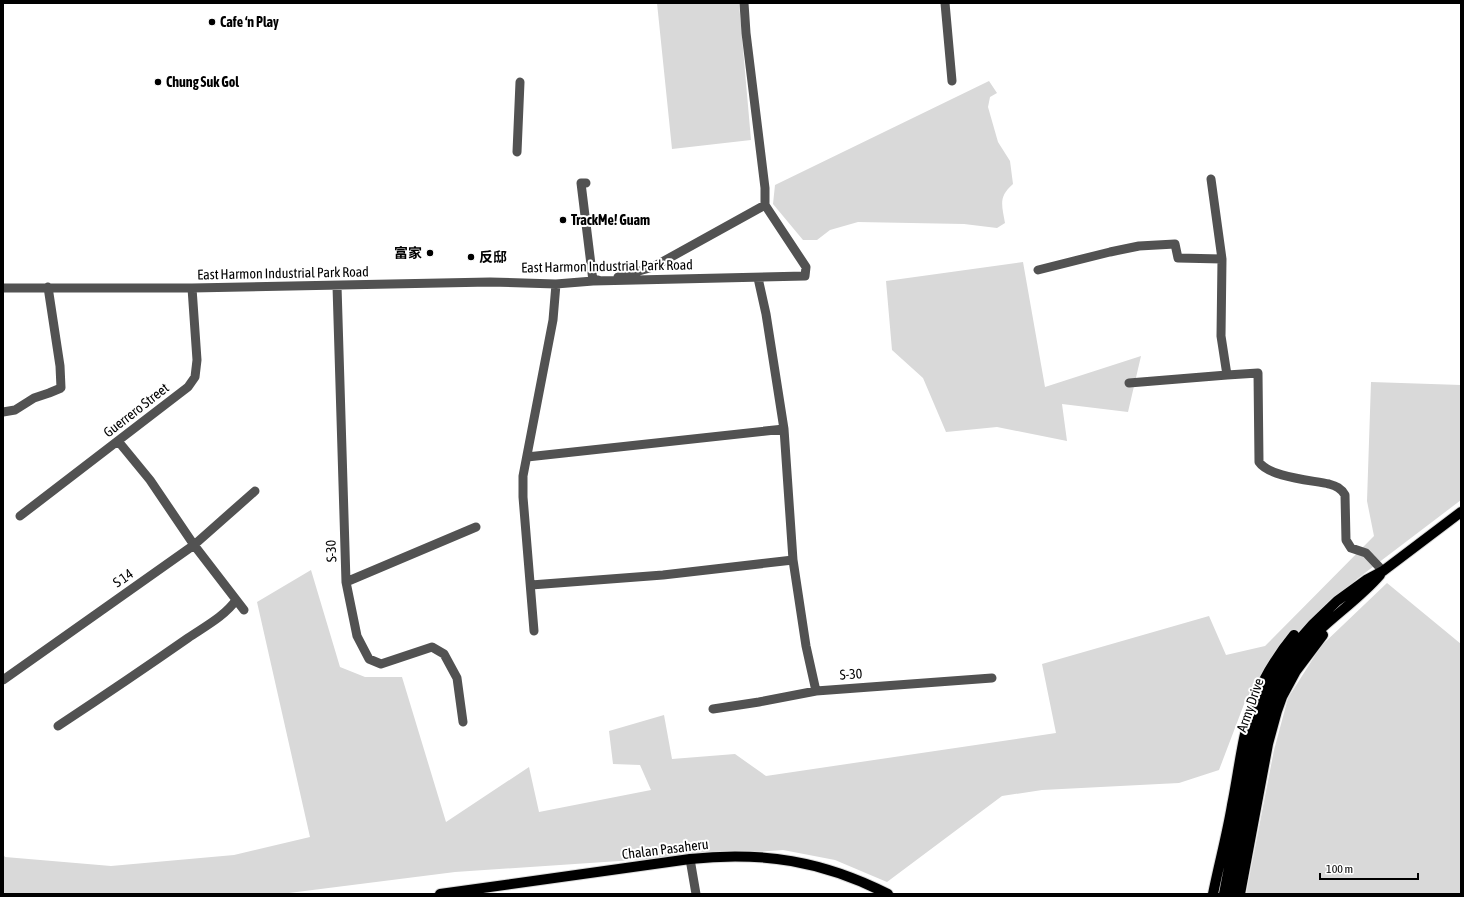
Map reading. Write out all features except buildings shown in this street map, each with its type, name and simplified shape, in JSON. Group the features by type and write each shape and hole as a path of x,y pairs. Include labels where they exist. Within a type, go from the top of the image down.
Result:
{"main road":[{"name":"Army Drive","path":"1224,894 1252,741 1267,691 1283,663 1302,637 1324,612 1355,593 1461,512"},
{"name":"Army Drive","path":"1232,894 1260,742 1268,713 1276,693 1290,666 1309,641 1355,593"},
{"path":"1214,894 1249,721 1260,688 1276,658 1296,632 1321,608 1355,593"},
{"path":"1240,894 1268,744 1282,697 1296,671 1355,593"},
{"name":"Chalan Pasaheru","path":"440,894 690,859 728,856 749,856 787,860 835,871 888,894"}],"street":[{"path":"586,182 581,183 593,281 624,276 653,267 765,205 765,188 759,128 746,33 744,3"},
{"path":"945,3 952,80"},
{"path":"516,152 520,82"},
{"path":"1211,179 1222,259 1220,336 1227,375"},
{"name":"East Harmon Industrial Park Road","path":"3,288 192,288 490,282 556,284 593,281 805,276 806,267 765,205"},
{"path":"1038,270 1139,246 1175,244 1178,258 1222,259"},
{"path":"758,278 766,314 784,429 793,560 806,646 816,691"},
{"path":"534,632 522,497 523,476 553,320 556,284"},
{"name":"S-30","path":"337,286 346,582 357,636 369,659 381,664 432,647 444,654 457,678 463,722"},
{"path":"3,412 15,410 34,398 61,388 60,366 48,287"},
{"name":"Guerrero Street","path":"20,516 188,387 195,377 197,360 192,288"},
{"path":"1128,383 1258,373 1259,462 1267,470 1336,486 1342,490 1345,495 1346,540 1351,548 1366,553 1383,572"},
{"path":"526,457 784,429"},
{"path":"118,441 150,480 194,545 244,610"},
{"name":"S 14","path":"3,680 194,545 255,491"},
{"path":"346,582 476,527"},
{"path":"531,585 663,575 793,560"},
{"path":"58,726 207,625 236,600"},
{"name":"S-30","path":"713,709 816,691 992,678"},
{"path":"690,859 696,894"}],"shaded area":[{"path":"657,3 739,3 751,140 672,149"},
{"path":"989,81 997,93 990,97 988,107 998,142 1010,161 1013,184 1003,197 1002,206 1005,223 997,228 964,224 858,222 830,230 817,240 803,240 773,204 775,185"},
{"path":"1023,262 1045,387 1141,356 1128,412 1062,404 1067,441 997,427 946,432 923,378 892,350 886,281"},
{"path":"1371,382 1461,385 1461,500 1357,579 1291,639 1246,699 1219,770 1179,783 1042,790 1002,796 887,882 835,860 783,850 455,872 281,894 3,893 3,854 5,857 111,866 234,855 310,837 257,602 311,570 340,667 365,677 402,677 446,822 529,767 539,812 651,790 640,765 613,764 609,731 664,715 672,759 735,754 766,776 1056,733 1042,664 1209,616 1226,655 1265,646 1374,536 1367,501"},
{"path":"1387,583 1461,644 1461,894 1246,894 1274,750 1288,698 1321,646"}],"place":[{"name":"Cafe ‘n Play","path":"212,22"},
{"name":"Chung Suk Gol","path":"158,82"},
{"name":"TrackMe! Guam","path":"563,220"},
{"name":"富家","path":"430,253"},
{"name":"反邸","path":"471,257"}]}
